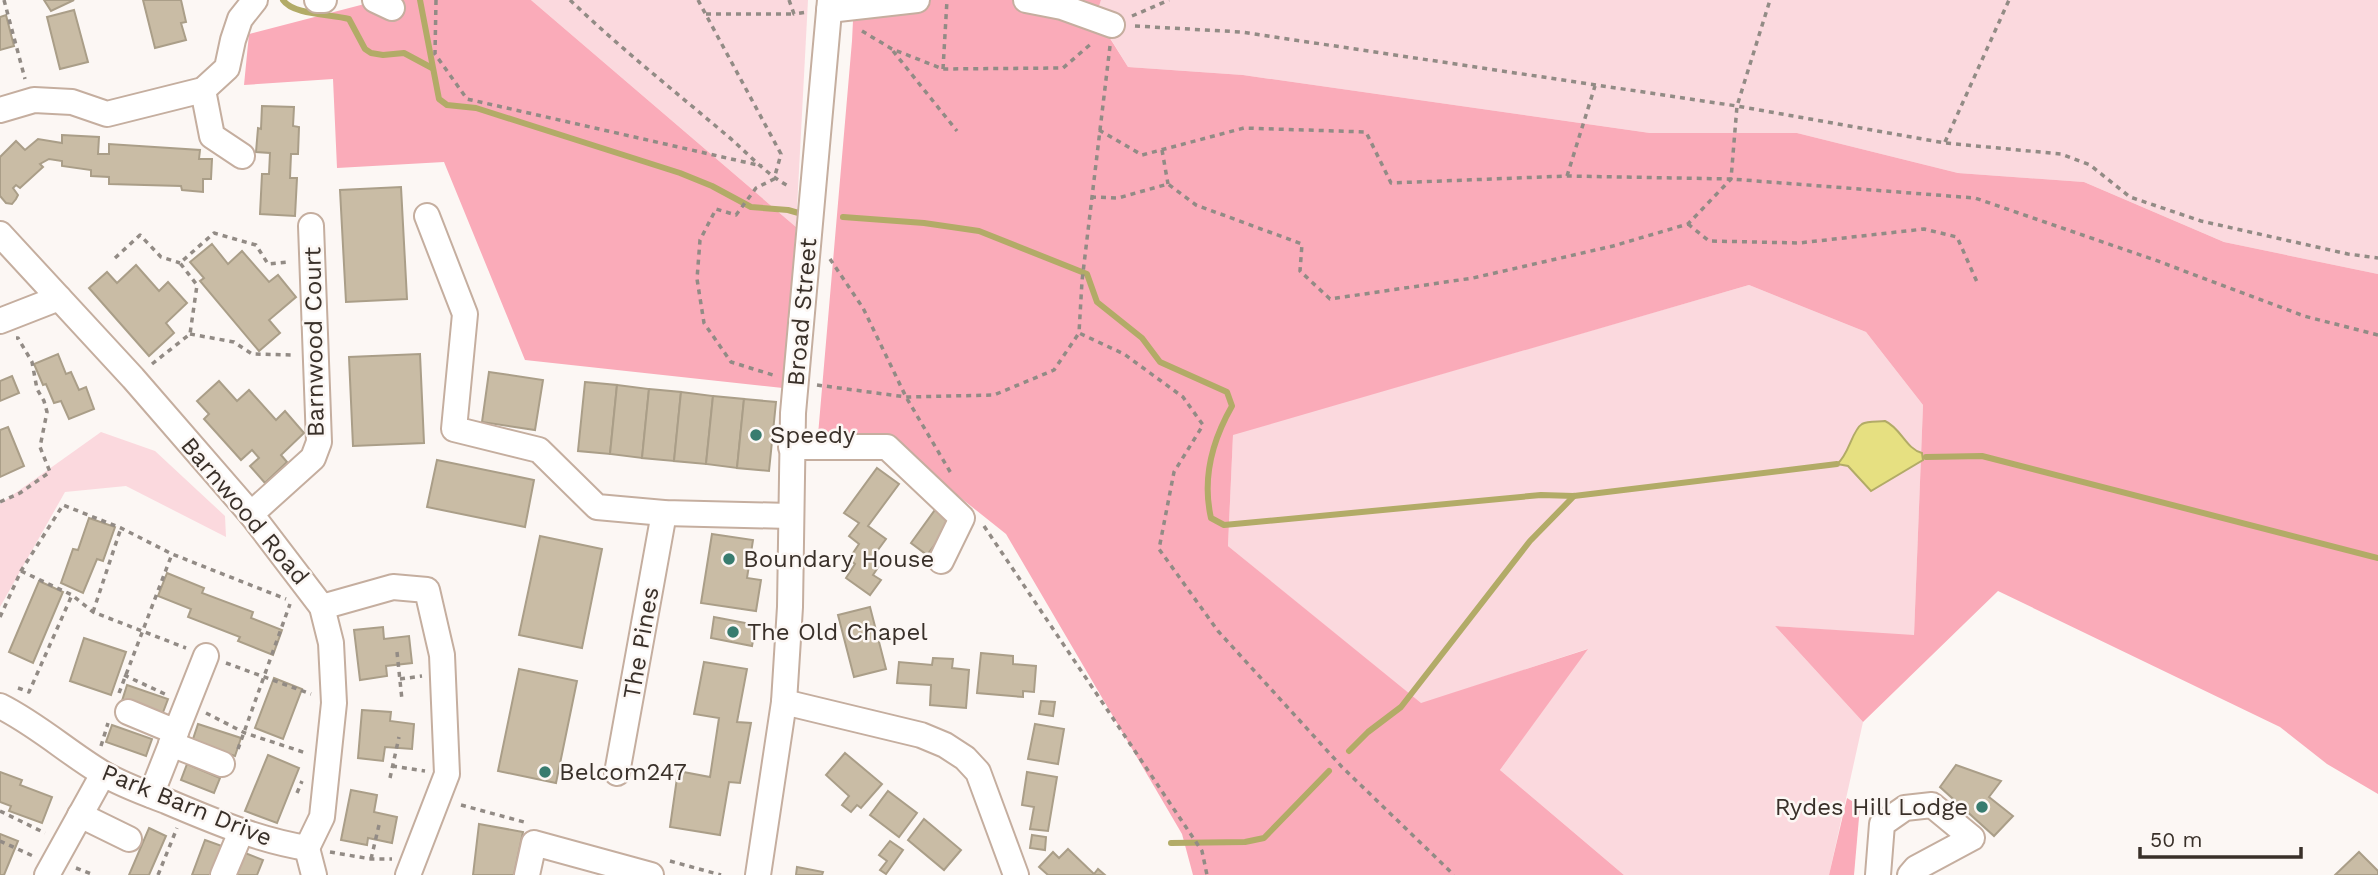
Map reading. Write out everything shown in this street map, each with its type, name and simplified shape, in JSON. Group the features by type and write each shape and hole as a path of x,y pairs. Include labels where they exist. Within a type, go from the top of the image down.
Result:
{"street":[{"path":"317,0 324,0"},
{"path":"829,5 917,0"},
{"path":"1026,0 1062,7 1112,25"},
{"name":"Broad Street","path":"758,875 784,702 790,607 790,447 829,5"},
{"path":"0,110 34,100 72,102 107,114 203,90 227,68 242,6"},
{"path":"203,90 212,136 242,156"},
{"path":"427,216 465,314 454,429 539,450 597,507 664,513 790,516"},
{"name":"Barnwood Court","path":"251,514 313,458 319,442 311,226"},
{"name":"Barnwood Road","path":"0,234 133,378 251,514 322,607 331,643 334,703 322,817 307,848"},
{"path":"0,321 59,298"},
{"path":"790,447 887,447 962,518 942,561"},
{"name":"The Pines","path":"617,773 664,513"},
{"path":"322,607 393,587 427,590 442,655 447,774 411,867"},
{"path":"151,795 206,656"},
{"name":"Park Barn Drive","path":"5,695 33,723 103,774 241,832 275,843 307,848"},
{"path":"784,702 921,735 945,745 965,758 978,772 1016,875"},
{"path":"118,710 222,764"},
{"path":"47,875 103,774"},
{"path":"1878,875 1882,824 1905,808 1932,805 1972,838 1916,868 1910,875"},
{"path":"80,815 129,839"},
{"path":"223,875 241,832"},
{"path":"527,875 534,843 651,875"},
{"path":"307,848 314,875"}],"path":[{"path":"4,0 26,82 34,100"},
{"path":"436,0 435,54 467,99 762,166"},
{"path":"570,0 603,32 774,179 813,200"},
{"path":"698,0 781,154 774,179 756,188 736,215 716,209 700,240 697,279 705,323 731,362 796,382 906,397 994,394 1054,370 1079,333 1082,281 1112,25"},
{"path":"943,69 947,0"},
{"path":"860,30 892,49 943,69 1063,68 1112,25 1165,0"},
{"path":"1162,150 1168,184 1196,205 1302,244 1300,271 1330,299 1473,278 1613,246 1688,224 1731,179 1737,106 1770,0"},
{"path":"1945,143 2009,0"},
{"path":"706,14 794,14"},
{"path":"1112,25 1241,32 1737,106 1945,143 2061,154 2090,165 2130,197 2201,221 2348,254 2378,258"},
{"path":"892,49 957,131"},
{"path":"1567,176 1595,86"},
{"path":"1099,130 1142,155 1244,128 1366,132 1391,183 1567,176 1731,179 1975,198 2155,260 2304,316 2378,335"},
{"path":"1091,197 1118,198 1168,184"},
{"path":"1688,224 1709,241 1799,243 1924,229 1957,237 1977,282"},
{"path":"180,263 214,233 256,244 268,264 313,261"},
{"path":"810,233 863,308 906,397 953,477"},
{"path":"116,257 140,235 161,257 180,263 197,285 190,334 133,378"},
{"path":"1079,333 1124,355 1183,397 1203,425 1174,472 1159,549 1227,641 1342,767 1454,875"},
{"path":"190,334 234,342 252,354 316,355"},
{"path":"0,502 20,493 50,472 40,447 47,411 37,388 32,362 18,338"},
{"path":"0,617 21,571 63,505 121,528 172,554 291,601 262,677 245,733"},
{"path":"981,522 1202,850 1207,875"},
{"path":"93,612 121,528"},
{"path":"103,774 101,744 118,710 172,554"},
{"path":"21,571 72,595 93,612 293,687"},
{"path":"5,695 29,692 72,595"},
{"path":"397,652 402,700"},
{"path":"390,778 399,737"},
{"path":"266,739 302,751 329,765"},
{"path":"302,751 304,746"},
{"path":"392,766 447,774"},
{"path":"158,875 185,809"},
{"path":"0,811 41,830"},
{"path":"372,859 379,825"},
{"path":"0,841 30,855"},
{"path":"307,848 411,867"},
{"path":"74,867 94,875"}],"shaded area":[{"path":"380,0 531,0 796,227 783,388 525,360 444,162 337,168 333,79 244,85 249,34"},
{"path":"531,0 808,0 796,227"},
{"path":"854,0 1101,0 1096,16 1128,67 1243,75 1650,133 1797,133 1958,173 2084,182 2224,242 2378,274 2378,794 2327,764 2280,727 1998,591 1863,722 1775,626 1914,635 1923,405 1866,332 1749,285 1233,435 1228,546 1421,703 1588,649 1500,770 1624,875 1193,875 1182,834 1006,534 888,440 818,435"},
{"path":"1101,0 2378,0 2378,274 2224,242 2084,182 1958,173 1797,133 1650,133 1243,75 1128,67 1096,15"},
{"path":"1749,285 1866,332 1923,405 1914,636 1775,626 1863,722 1829,875 1624,875 1500,770 1587,649 1421,704 1228,546 1233,434"},
{"path":"1885,421 1916,451 1922,453 1923,460 1871,491 1848,466 1837,464 1862,424"},
{"path":"101,432 155,451 225,516 226,537 126,486 65,492 0,607 0,504"},
{"path":"1847,798 1860,806 1854,875 1829,875"}],"building":[{"path":"44,0 74,0 51,11"},
{"path":"143,0 181,0 186,22 181,23 186,40 155,48"},
{"path":"74,10 88,62 60,69 47,17"},
{"path":"6,15 14,46 0,50 0,17"},
{"path":"262,106 294,107 293,126 299,127 298,154 291,154 290,178 297,178 295,216 260,214 262,174 269,174 270,153 256,152"},
{"path":"62,135 99,137 98,154 109,154 109,144 200,150 199,159 212,159 211,179 203,179 203,192 182,190 181,186 109,184 109,177 91,176 91,170 62,166 62,161 49,159 40,164 43,167 20,188 16,185 13,188 18,195 12,204 6,203 0,196 0,157 16,141 25,150 38,139 62,143"},
{"path":"401,187 407,299 346,302 340,190"},
{"path":"212,244 228,264 242,251 269,282 278,275 296,297 269,320 280,333 259,351 200,281 204,278 190,262"},
{"path":"136,265 159,291 168,282 187,303 166,323 174,333 149,356 89,288 107,272 117,283"},
{"path":"58,354 66,374 71,372 79,390 86,387 94,409 69,419 61,401 54,403 34,364"},
{"path":"420,354 424,443 353,446 349,357"},
{"path":"489,372 543,380 535,430 482,422"},
{"path":"12,376 19,393 0,401 0,381"},
{"path":"219,381 237,401 249,390 276,420 285,411 304,433 281,455 287,462 265,483 250,466 259,458 252,450 241,460 204,419 209,414 197,401"},
{"path":"585,382 617,385 610,454 578,451"},
{"path":"617,385 649,389 642,458 610,454"},
{"path":"649,389 681,392 674,461 642,458"},
{"path":"681,392 713,396 706,464 674,461"},
{"path":"713,396 744,399 737,468 706,464"},
{"name":"Speedy","path":"744,399 776,402 769,471 737,468"},
{"path":"8,427 24,466 0,477 0,430"},
{"path":"437,460 534,480 525,527 427,507"},
{"path":"877,468 899,484 868,526 886,539 875,554 883,560 873,575 881,580 870,595 846,578 855,564 849,559 859,544 849,536 859,523 844,513"},
{"path":"937,507 954,519 927,555 911,543"},
{"path":"89,518 115,527 103,561 97,559 83,593 61,583 73,549 78,550"},
{"name":"Boundary House","path":"712,534 753,540 747,578 761,580 756,611 701,603"},
{"path":"540,536 602,549 582,648 519,635"},
{"path":"167,573 204,588 202,593 253,612 251,618 282,630 273,655 238,641 240,637 188,617 191,609 158,596"},
{"path":"39,581 63,592 33,663 9,652"},
{"path":"870,607 886,669 854,677 838,615"},
{"name":"The Old Chapel","path":"714,617 756,625 752,646 711,638"},
{"path":"383,627 384,639 409,636 412,663 386,666 387,676 360,680 354,630"},
{"path":"84,638 126,652 111,695 70,681"},
{"path":"981,653 1013,656 1013,664 1036,666 1034,692 1023,691 1023,697 977,693"},
{"path":"933,658 953,659 952,668 969,670 966,708 930,705 931,685 897,683 899,662 932,665"},
{"path":"704,662 747,669 737,722 751,723 740,783 729,782 720,835 670,827 678,771 710,777 719,718 694,714"},
{"path":"519,669 577,681 556,783 498,771"},
{"path":"274,678 302,689 283,739 255,728"},
{"path":"127,685 168,699 162,715 122,701"},
{"path":"1041,701 1055,702 1053,716 1039,714"},
{"path":"362,710 391,712 390,721 414,724 412,749 385,747 383,761 358,758"},
{"path":"198,724 241,738 235,756 192,742"},
{"path":"1035,724 1064,729 1058,764 1028,759"},
{"path":"112,725 152,739 146,756 106,742"},
{"path":"845,753 882,784 861,808 857,805 851,812 842,805 849,796 826,775"},
{"path":"268,755 299,768 277,823 245,811"},
{"path":"187,764 220,778 214,793 181,780"},
{"name":"Rydes Hill Lodge","path":"1956,765 2001,781 1989,797 2013,816 1994,836 1940,787"},
{"path":"0,772 22,780 20,785 52,797 42,823 9,811 11,806 0,802"},
{"path":"1027,772 1057,777 1048,831 1030,829 1034,807 1022,805"},
{"path":"351,790 377,795 374,812 397,817 392,843 368,838 367,845 341,840"},
{"path":"888,791 917,813 899,837 870,815"},
{"path":"924,819 961,850 944,870 908,840"},
{"path":"479,824 523,832 514,875 473,875"},
{"path":"149,828 166,836 149,875 129,875"},
{"path":"0,834 18,841 4,875 0,875"},
{"path":"1032,835 1046,837 1045,850 1030,848"},
{"path":"205,840 222,846 211,875 192,875"},
{"path":"890,841 903,850 886,874 880,870 887,861 879,855"},
{"path":"1068,849 1094,874 1098,869 1105,875 1048,875 1039,867 1053,852 1059,858"},
{"path":"2359,852 2378,871 2378,875 2335,875"},
{"path":"245,853 263,860 257,875 236,875"},
{"path":"797,867 823,872 822,875 796,875"}],"waterway":[{"path":"283,0 295,9 349,19 365,49 371,53 404,53 432,68"},
{"path":"420,0 439,99 447,105 476,108 680,173 751,207 802,214"},
{"path":"843,217 924,223 979,231 1087,274 1097,302 1142,338 1160,362 1227,392 1232,406 1214,447 1208,475 1211,518 1224,525 1541,495 1574,496 1837,464"},
{"path":"1926,457 1982,456 2378,558"},
{"path":"1349,751 1368,732 1401,707 1530,541 1574,496"},
{"path":"1171,843 1245,842 1264,838 1329,771"}],"place":[{"name":"Speedy","path":"756,435"},
{"name":"Boundary House","path":"729,559"},
{"name":"The Old Chapel","path":"733,632"},
{"name":"Belcom247","path":"545,772"},
{"name":"Rydes Hill Lodge","path":"1982,807"}]}
